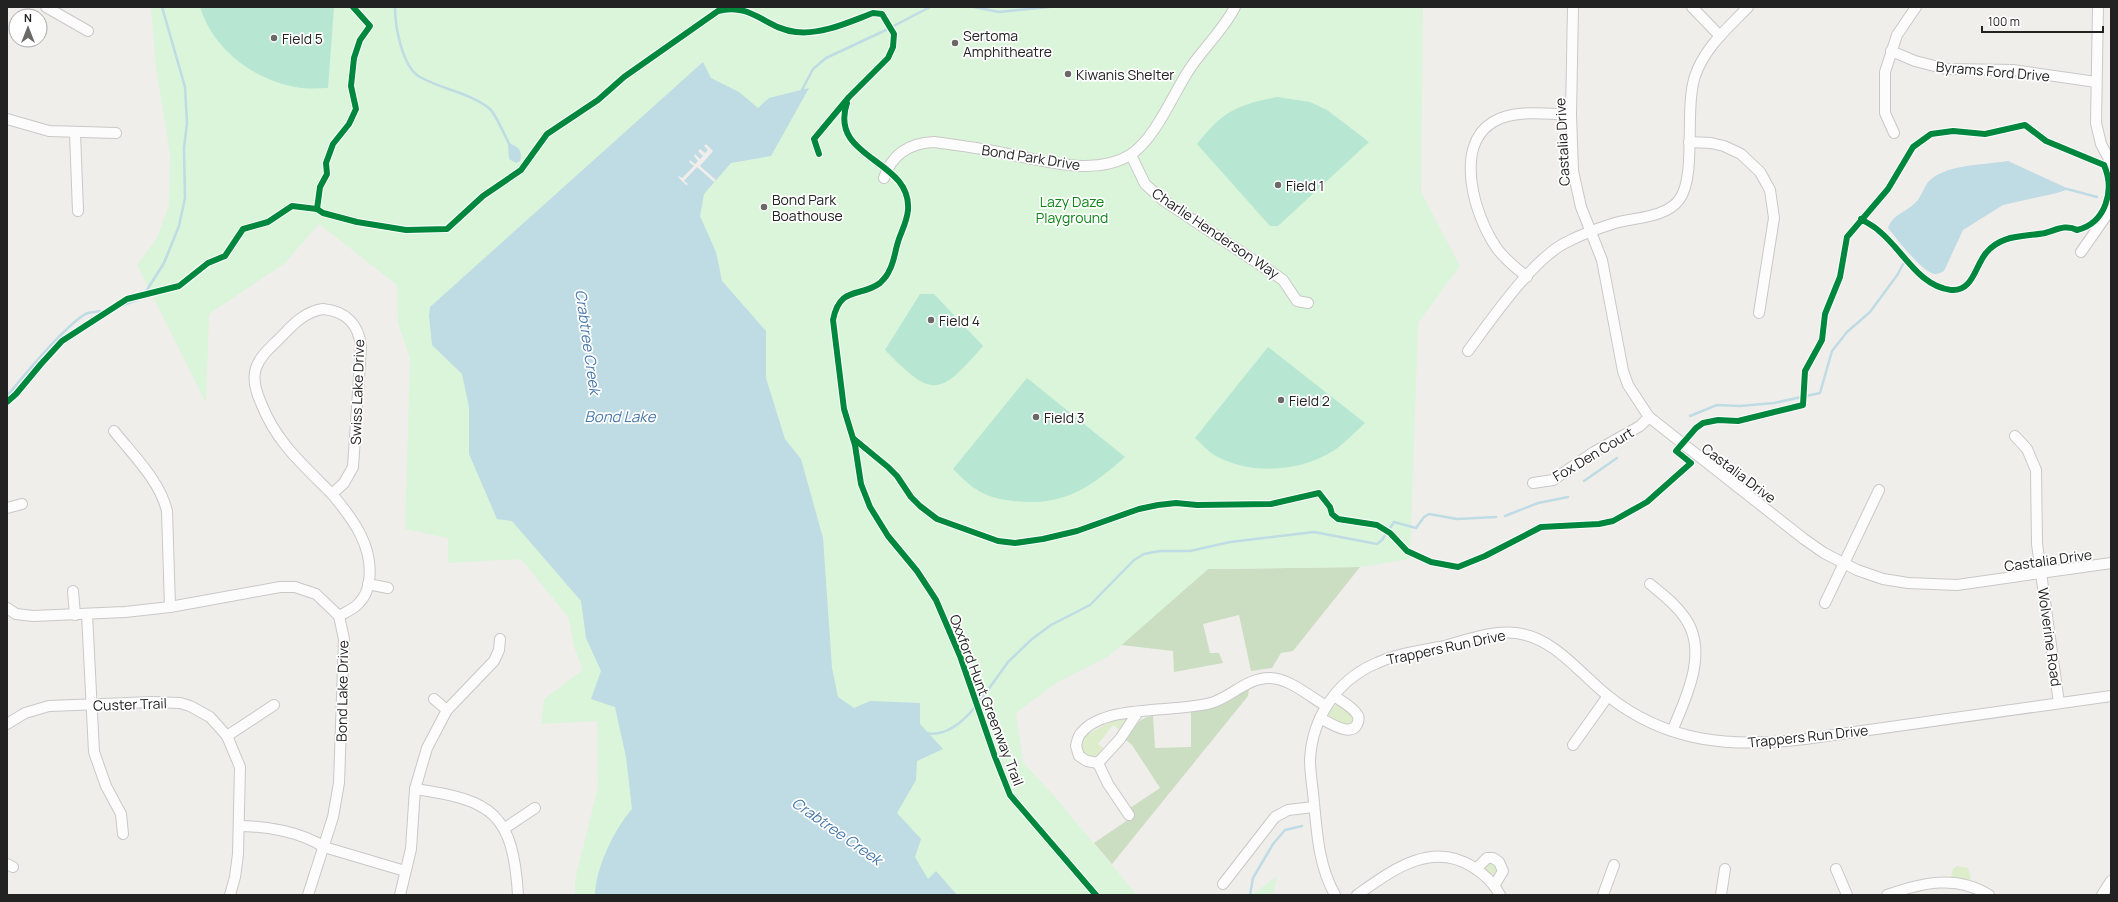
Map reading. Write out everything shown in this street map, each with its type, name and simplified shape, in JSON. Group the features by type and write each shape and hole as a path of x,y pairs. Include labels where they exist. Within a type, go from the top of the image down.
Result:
{"street":[{"path":"46,7 88,31"},
{"path":"1131,155 1154,129 1192,65 1230,17 1236,7"},
{"name":"Castalia Drive","path":"1573,7 1571,116 1573,171 1576,189 1604,267 1623,370 1631,391 1649,417 1804,539 1824,553 1883,579 1934,585 1981,582 2111,563"},
{"path":"1692,7 1720,36"},
{"path":"1468,351 1527,276 1553,251 1591,231 1621,221 1641,218 1673,206 1682,196 1688,181 1689,104 1693,83 1706,55 1720,36 1748,7"},
{"path":"1894,133 1885,113 1885,72 1891,51 1904,22 1916,7"},
{"path":"2098,7 2096,123 2098,134 2111,163"},
{"name":"Byrams Ford Drive","path":"1891,51 1915,61 1946,69 2025,71 2096,82"},
{"path":"1527,276 1503,256 1490,238 1482,222 1471,177 1470,163 1474,144 1478,137 1492,123 1508,116 1571,116"},
{"path":"7,119 36,128 75,133 116,133"},
{"path":"75,133 78,212"},
{"name":"Bond Park Drive","path":"884,178 890,165 903,150 924,142 934,142 995,151 1070,166 1101,164 1131,155"},
{"path":"1689,142 1711,142 1741,154 1760,172 1770,190 1774,218 1759,313"},
{"name":"Charlie Henderson Way","path":"1131,155 1145,184 1163,200 1283,280 1297,301 1308,303"},
{"path":"2082,252 2111,210"},
{"name":"Swiss Lake Drive","path":"332,494 344,483 353,467 361,346 360,335 347,317 340,312 323,309 312,311 304,315 264,354 256,368 255,381 256,392 273,430 293,455 332,494 348,516 367,547 371,569 365,596 359,604 339,616"},
{"name":"Fox Den Court","path":"1533,483 1554,480 1594,452 1640,426 1649,417"},
{"path":"114,431 158,487 164,499 167,511 170,607"},
{"name":"Wolverine Road","path":"2015,436 2027,449 2036,470 2036,526 2040,573 2059,703"},
{"path":"1825,603 1879,490"},
{"path":"7,508 22,504"},
{"path":"368,584 388,588"},
{"path":"1650,584 1670,601 1686,619 1694,639 1696,650 1693,672 1672,732"},
{"path":"7,608 16,614 33,616 75,615 170,607 280,588 295,588 316,594 339,616"},
{"path":"73,591 75,615"},
{"path":"87,614 94,752 106,786 121,814 123,834"},
{"name":"Bond Lake Drive","path":"308,895 324,848 336,800 340,766 344,644 339,616"},
{"name":"Trappers Run Drive","path":"1335,895 1322,864 1314,807 1310,760 1312,743 1320,718 1326,706 1334,696 1351,677 1378,662 1492,634 1506,633 1526,635 1549,645 1608,696 1645,720 1672,732 1720,743 1770,743 2111,696"},
{"path":"400,895 411,849 415,789 426,748 448,710 494,661 499,650 500,639"},
{"path":"1098,763 1087,761 1079,756 1076,746 1082,731 1104,718 1120,713 1204,705 1222,698 1250,683 1267,678 1278,679 1290,684 1326,706"},
{"path":"1320,718 1347,730 1353,729 1358,724 1359,717 1356,713 1334,696"},
{"path":"1573,745 1608,696"},
{"path":"434,699 448,710"},
{"name":"Custer Trail","path":"7,724 25,713 49,706 153,702 180,703 190,706 210,717 227,736 240,767 239,826 236,869 230,895"},
{"path":"227,736 274,705"},
{"path":"1098,763 1117,743 1138,712"},
{"path":"1098,763 1108,784 1129,815"},
{"path":"415,789 441,793 469,800 488,811 505,828 515,857 518,895"},
{"path":"1223,884 1275,817 1288,810 1314,807"},
{"path":"505,828 535,808"},
{"path":"239,826 277,830 318,843 324,848 405,871"},
{"path":"1357,895 1394,870 1424,857 1452,858 1464,862 1476,869 1494,886 1500,895"},
{"path":"1476,869 1487,858 1493,858 1499,862 1503,871 1494,886"},
{"path":"1603,895 1614,865"},
{"path":"1721,895 1725,869"},
{"path":"1836,869 1847,895"},
{"path":"2102,895 2111,881"},
{"path":"1887,895 1923,884 1959,882 1989,895"}],"green space":[{"name":"Lazy Daze Playground","path":"151,7 1423,7 1421,192 1460,266 1418,323 1410,559 1360,567 1208,569 1109,656 1058,682 1016,713 1023,762 1054,796 1137,895 575,895 575,880 598,787 597,721 541,724 544,699 583,670 574,647 568,617 521,559 448,563 448,538 405,529 410,358 398,323 397,285 319,224 285,263 209,314 206,403 137,265 157,238 169,205 170,154 156,68"},
{"name":"Field 5","path":"200,7 334,7 328,88 301,88 268,79 253,71 238,61 215,37 206,23"},
{"name":"Field 1","path":"1277,97 1310,102 1327,110 1369,142 1278,226 1270,226 1197,144 1215,124 1232,111 1251,103"},
{"name":"Field 4","path":"920,294 934,294 983,346 956,375 945,382 935,385 925,383 914,377 885,350"},
{"name":"Field 2","path":"1268,347 1365,423 1333,451 1320,458 1290,467 1259,468 1244,466 1229,462 1210,452 1195,438"},
{"name":"Field 3","path":"1027,378 1125,457 1100,478 1075,493 1047,501 1013,501 998,498 980,492 970,485 953,469"},
{"path":"1360,567 1293,651 1281,653 1272,668 1251,671 1239,615 1203,624 1210,653 1219,653 1223,663 1174,672 1173,651 1121,645 1208,569"},
{"path":"1249,689 1248,696 1112,864 1094,843 1135,815 1130,808 1160,788 1132,745 1126,740 1137,724 1143,719 1153,716 1155,748 1191,747 1191,711 1220,705"},
{"path":"1336,704 1351,713 1354,720 1351,725 1345,726 1329,716 1329,712"},
{"path":"1124,717 1127,718 1120,730 1113,725 1098,744 1104,749 1098,757 1089,756 1086,754 1082,748 1084,736 1116,719"},
{"path":"1491,862 1499,868 1496,877 1493,877 1485,869 1485,865"},
{"path":"1957,866 1968,868 1971,878 1969,881 1951,877 1953,869"},
{"path":"1277,876 1273,895 1252,895"}],"water":[{"name":"Bond Lake","path":"703,62 711,78 739,92 758,108 769,98 809,88 771,156 731,163 704,194 700,216 716,252 722,281 766,331 766,378 785,439 801,459 823,538 832,668 838,697 854,708 870,701 920,703 920,724 943,749 917,761 916,780 897,813 921,839 915,857 928,879 936,871 957,895 595,895 596,884 602,861 607,849 619,827 632,809 626,757 615,707 591,699 601,671 586,638 581,601 512,521 497,519 469,454 469,407 462,374 432,345 429,316 430,307"},
{"path":"511,144 518,148 521,152 520,161 516,163 509,159 508,145"},
{"path":"2008,161 2069,189 2003,205 1963,230 1944,271 1937,274 1930,272 1917,262 1888,228 1896,217 1917,201 1930,180 1938,175 1956,168"}],"pier":[{"path":"706,144 713,151 700,166 716,180 714,182 697,167 684,181 688,184 686,185 678,177 679,176 682,178 694,166 689,162 690,160 695,164 698,161 694,156 695,154 700,159 703,156 698,151 700,149 705,153 708,150 704,146"}],"waterway":[{"path":"145,293 164,263 179,226 185,198 184,148 187,123 185,87 162,7"},
{"path":"395,7 398,35 408,65 420,77 465,95 482,103 490,109 511,147"},
{"path":"802,90 813,69 826,58 886,30 930,7"},
{"path":"974,7 999,12 1049,7"},
{"path":"2067,189 2097,197"},
{"path":"1690,416 1717,405 1740,406 1774,403 1820,393 1832,351 1847,332 1870,312 1898,274 1903,264"},
{"path":"118,307 139,299"},
{"path":"7,396 46,350 69,326 88,313 100,311"},
{"path":"1584,481 1617,458"},
{"path":"1505,516 1538,503 1568,497"},
{"path":"980,701 1008,662 1032,639 1051,625 1090,605 1134,560 1144,554 1160,551 1190,551 1230,542 1314,532 1377,544 1382,540 1394,522 1416,528 1424,517 1429,514 1457,519 1496,517"},
{"path":"926,733 941,733 954,727 966,718 975,707"},
{"path":"1250,895 1253,878 1273,844 1285,830 1302,826"}],"cycle path":[{"path":"317,209 320,187 327,174 326,163 333,144 349,124 356,109 351,86 354,58 360,40 370,26 353,7"},
{"path":"7,402 16,394 62,341 127,299 179,286 208,263 225,256 243,229 268,222 292,206 317,209 323,213 357,222 406,230 447,229 483,196 521,170 547,134 598,100 624,77 718,11 730,9 740,10 750,13 785,30 796,32 816,32 845,24 873,13 882,14 894,34 893,47 888,58 849,97 814,139 819,154"},
{"name":"Oxxford Hunt Greenway Trail","path":"847,103 844,122 849,136 859,148 885,168 897,180 906,193 908,210 887,276 873,287 846,297 840,302 836,309 833,320 844,409 855,445 861,484 870,507 888,536 917,571 936,600 960,656 995,757 1010,795 1096,895"},
{"path":"854,439 888,467 897,476 911,497 937,519 998,541 1015,543 1043,539 1077,531 1139,509 1158,505 1176,503 1197,505 1271,504 1319,493 1330,507 1332,514 1338,519 1377,525 1390,533 1407,551 1431,562 1458,567 1485,556 1541,527 1599,524 1613,521 1647,502 1691,463 1676,451 1696,428 1703,423 1718,420 1738,421 1803,405 1805,371 1822,340 1825,314 1840,277 1847,237 1888,189 1913,147 1931,134 1953,131 1985,134 2025,125 2046,141 2104,165 2107,175 2108,195 2106,204 2095,220 2087,226 2077,230 2073,228 2061,228 2045,233 2013,237 1999,242 1982,258 1969,283 1958,290 1939,287 1929,282 1920,275 1888,239 1875,228 1863,220 1861,219"}],"place":[{"name":"Field 5","path":"274,38"},
{"name":"Sertoma Amphitheatre","path":"955,43"},
{"name":"Kiwanis Shelter","path":"1068,74"},
{"name":"Field 1","path":"1278,185"},
{"name":"Bond Park Boathouse","path":"764,207"},
{"name":"Field 4","path":"931,320"},
{"name":"Field 2","path":"1281,400"},
{"name":"Field 3","path":"1036,417"}],"water label":[{"name":"Crabtree Creek","path":"588,342"},
{"name":"Crabtree Creek","path":"837,831"}]}
